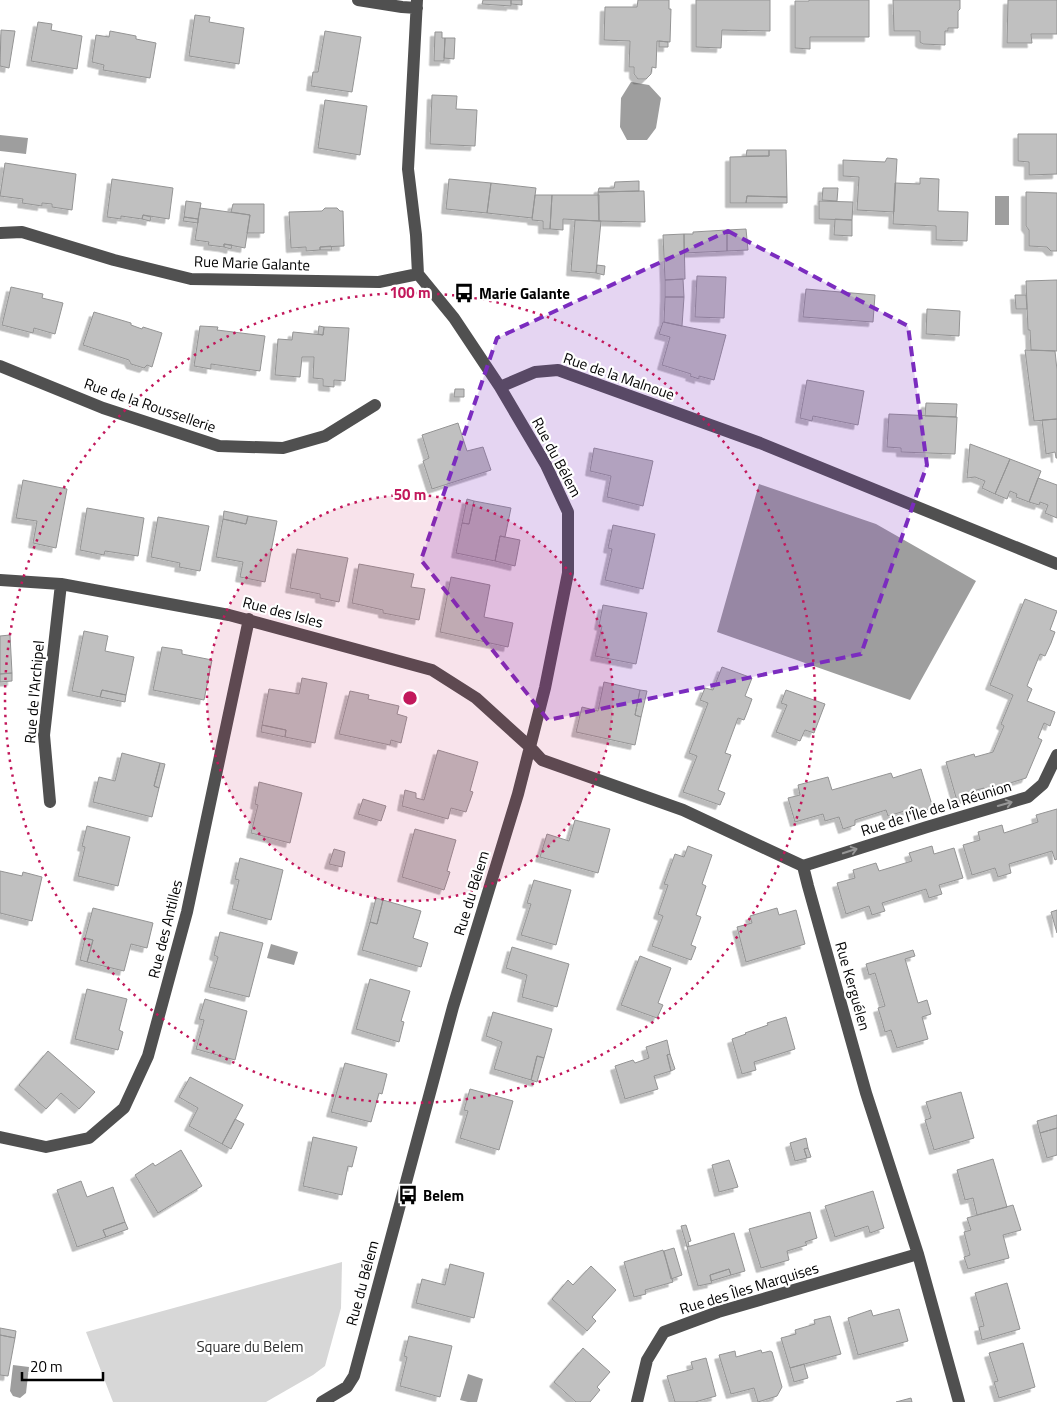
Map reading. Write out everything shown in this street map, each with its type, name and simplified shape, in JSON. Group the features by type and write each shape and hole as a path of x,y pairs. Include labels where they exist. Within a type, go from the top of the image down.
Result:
{"street":[{"path":"358,0 402,7 417,4 408,169 416,235 418,274 454,318 500,387"},
{"name":"Rue Marie Galante","path":"0,232 22,232 114,260 191,279 379,282 418,274"},
{"name":"Rue de la Roussellerie","path":"0,366 103,408 219,446 283,448 325,436 375,405"},
{"name":"Rue de la Malnoue","path":"500,387 535,372 558,370 760,443 1057,564"},
{"name":"Rue du Bélem","path":"322,1402 347,1387 354,1376 453,1008 518,794 545,688 568,573 568,512 546,465 500,387"},
{"name":"Rue des Isles","path":"0,580 60,584 229,614 432,670 476,698 530,747"},
{"name":"Rue de l'Archipel","path":"50,802 44,735 60,584"},
{"name":"Rue des Antilles","path":"0,1137 46,1147 89,1138 124,1108 148,1056 187,912 249,619"},
{"path":"530,747 542,760 684,810 803,866"},
{"name":"Rue de l'Île de la Réunion","path":"803,866 1028,797 1043,784 1057,755"},
{"name":"Rue Kerguélen","path":"803,866 866,1093 918,1254 958,1402"},
{"name":"Rue des Îles Marquises","path":"637,1402 647,1360 664,1332 718,1312 918,1254"}],"highlighted area":[{"path":"728,231 908,326 927,465 861,654 548,720 421,560 497,338"}],"green space":[{"name":"Square du Belem","path":"342,1262 341,1308 325,1366 313,1375 266,1402 113,1402 86,1332"}],"shaded area":[{"path":"631,82 649,85 661,98 656,128 647,140 627,140 620,127 621,98"},
{"path":"0,135 28,138 26,154 0,151"},
{"path":"995,196 1009,196 1009,225 995,225"},
{"path":"759,484 876,524 976,581 910,700 717,632"},
{"path":"271,944 298,952 294,965 267,958"},
{"path":"13,1365 29,1367 26,1393 20,1398 13,1396 10,1391"},
{"path":"468,1374 483,1379 477,1402 460,1400"}],"building":[{"path":"483,0 511,0 511,6 482,4"},
{"path":"511,0 522,0 522,5 511,4"},
{"path":"638,0 669,0 669,9 671,9 670,42 657,41 656,68 652,67 651,74 646,79 638,79 634,74 634,67 629,67 630,41 604,40 605,7 637,7"},
{"path":"696,0 770,0 770,31 722,30 721,48 696,47"},
{"path":"869,0 869,37 810,37 810,49 795,48 795,1"},
{"path":"893,0 960,0 958,28 948,28 948,31 945,31 945,45 923,44 920,42 920,31 894,31"},
{"path":"1008,0 1057,0 1057,34 1031,34 1032,43 1007,43"},
{"path":"195,15 210,17 209,22 244,28 239,64 189,56"},
{"path":"38,22 52,24 51,30 82,36 77,69 31,61"},
{"path":"1,30 15,31 9,68 0,66"},
{"path":"110,31 136,36 136,39 156,43 150,78 103,70 104,65 92,62 96,35 109,37"},
{"path":"325,31 361,37 352,92 311,86 313,72 318,72"},
{"path":"435,32 442,32 442,38 445,38 444,61 434,61"},
{"path":"445,38 455,38 454,59 444,58"},
{"path":"659,41 668,42 668,47 659,47"},
{"path":"432,95 457,96 456,109 477,110 475,146 430,144"},
{"path":"325,100 367,106 360,155 318,148"},
{"path":"1018,134 1057,134 1057,174 1029,175 1029,162 1018,161"},
{"path":"747,150 769,150 769,156 746,156"},
{"path":"769,150 786,150 787,197 747,196 746,203 730,203 730,157 769,156"},
{"path":"887,158 897,159 894,212 857,210 859,177 843,176 843,160 885,162"},
{"path":"5,163 76,174 72,210 52,207 52,204 42,203 42,206 22,203 23,199 0,196"},
{"path":"920,178 939,179 938,211 968,212 967,241 936,240 936,226 893,224 895,183 920,184"},
{"path":"112,179 173,188 169,219 143,215 142,219 121,216 121,219 107,217"},
{"path":"449,179 491,183 487,213 446,209"},
{"path":"639,181 639,191 598,192 599,188 614,188 615,182"},
{"path":"491,183 536,188 532,218 487,213"},
{"path":"823,188 838,188 837,201 822,200"},
{"path":"644,191 645,222 599,221 598,192"},
{"path":"1026,192 1057,193 1057,251 1051,251 1047,247 1029,246 1029,230 1026,226"},
{"path":"535,195 552,195 550,229 543,229 543,221 532,220"},
{"path":"552,195 599,195 599,221 563,219 563,230 550,229"},
{"path":"747,196 787,197 787,203 746,203"},
{"path":"186,201 201,203 198,219 184,217"},
{"path":"819,201 853,202 852,220 819,219"},
{"path":"233,204 264,204 264,233 247,233 250,215 231,212"},
{"path":"200,208 250,215 245,248 224,244 224,247 208,245 209,242 195,240"},
{"path":"325,208 337,208 343,211 344,246 320,247 320,250 306,251 306,247 291,248 289,212 322,211"},
{"path":"143,215 151,217 150,221 142,219"},
{"path":"184,217 198,219 198,223 183,221"},
{"path":"835,219 852,220 852,236 834,235"},
{"path":"575,220 601,221 596,273 571,271"},
{"path":"746,229 748,250 727,251 727,230"},
{"path":"727,230 727,251 684,253 684,234"},
{"path":"684,234 685,279 665,280 663,235"},
{"path":"224,244 232,245 231,249 224,247"},
{"path":"331,246 332,250 320,250 320,247"},
{"path":"597,265 605,266 604,275 596,273"},
{"path":"697,276 726,277 724,318 695,317"},
{"path":"683,279 684,297 665,297 665,280"},
{"path":"1057,280 1057,351 1031,350 1030,330 1028,330 1026,281"},
{"path":"11,287 43,294 42,298 63,303 55,334 34,328 33,333 2,325"},
{"path":"806,289 875,295 873,322 803,317"},
{"path":"1015,295 1026,295 1027,309 1016,309"},
{"path":"665,297 684,297 682,326 664,322"},
{"path":"927,309 960,311 959,336 926,334"},
{"path":"94,312 131,323 131,325 142,329 143,327 162,333 152,367 147,365 144,368 131,364 129,360 83,345"},
{"path":"663,322 726,335 714,380 699,376 699,379 690,376 691,374 662,365 670,337 659,334"},
{"path":"200,326 218,327 217,330 265,336 260,371 211,364 211,369 194,366"},
{"path":"319,326 324,327 323,335 318,334"},
{"path":"324,327 349,328 345,381 334,380 334,387 323,386 323,379 313,378 314,357 302,357 300,377 275,375 278,339 292,340 293,332 323,335"},
{"path":"1025,350 1055,351 1057,419 1034,421"},
{"path":"807,380 864,391 858,425 813,416 812,421 800,418"},
{"path":"455,389 464,389 464,397 454,397"},
{"path":"926,403 957,404 956,417 925,416"},
{"path":"889,414 957,417 955,454 901,452 901,448 887,447"},
{"path":"1057,419 1056,458 1055,452 1046,454 1042,420"},
{"path":"458,423 467,451 483,447 491,470 432,489 423,461 429,458 422,435"},
{"path":"970,444 1010,459 995,494 982,488 985,481 975,477 967,478"},
{"path":"594,448 653,461 643,506 607,497 611,476 590,471"},
{"path":"1010,459 1041,471 1029,502 1016,497 1017,494 1010,491 1007,499 995,494"},
{"path":"1038,478 1057,485 1057,518 1045,513 1048,505 1040,502 1039,505 1029,502"},
{"path":"23,480 67,489 56,548 33,543 37,521 16,518"},
{"path":"467,499 474,501 469,524 462,523"},
{"path":"474,501 511,508 505,537 500,536 495,561 456,553 462,523 469,524"},
{"path":"87,508 144,518 138,556 105,551 104,555 80,550"},
{"path":"224,511 248,516 246,524 223,519"},
{"path":"248,516 277,521 265,582 240,577 243,562 216,557 223,519 246,524"},
{"path":"158,517 209,526 200,571 179,567 180,563 151,557"},
{"path":"613,525 655,534 643,589 605,580 612,549 608,548"},
{"path":"500,536 520,540 515,566 495,561"},
{"path":"297,549 348,558 339,602 320,598 320,594 290,588"},
{"path":"359,564 414,574 411,587 425,589 419,620 383,613 383,610 352,603"},
{"path":"451,577 490,585 484,617 513,623 508,647 440,632"},
{"path":"1025,599 1057,611 1050,630 1055,632 1051,643 1045,656 1040,654 1027,686 1032,689 1027,701 1055,712 1050,726 1044,723 1038,738 1042,740 1026,778 985,791 984,788 969,792 970,797 957,801 946,762 974,754 975,757 993,752 1004,726 1001,724 1013,695 990,685"},
{"path":"603,605 647,613 636,664 595,656 602,626 599,625"},
{"path":"84,631 108,636 105,651 134,657 126,695 102,690 100,697 72,691"},
{"path":"10,635 12,673 0,674 0,636"},
{"path":"162,647 182,650 182,654 212,660 204,700 153,690"},
{"path":"722,667 752,678 745,696 752,699 744,720 738,718 725,753 731,755 718,790 725,793 720,805 683,792 697,756 689,753 708,703 700,700 705,688 713,690"},
{"path":"12,673 12,681 0,682 0,674"},
{"path":"302,678 327,683 315,743 285,737 286,730 262,725 269,689 299,694"},
{"path":"604,682 640,690 635,715 641,717 635,745 576,732 582,707 598,711"},
{"path":"102,690 126,695 125,702 100,697"},
{"path":"640,690 647,691 641,717 635,715"},
{"path":"786,690 825,704 814,733 805,730 800,741 776,732 787,705 781,703"},
{"path":"350,691 369,695 368,699 399,706 397,714 407,717 401,743 391,740 390,745 339,734"},
{"path":"262,725 286,730 285,737 261,732"},
{"path":"438,750 478,762 470,791 473,792 466,812 451,808 448,819 402,806 405,790 416,793 416,798 424,800"},
{"path":"122,753 160,763 154,786 159,788 152,817 93,802 99,777 115,781"},
{"path":"160,763 165,764 159,788 154,786"},
{"path":"921,769 933,808 919,812 918,807 888,816 886,810 855,820 855,825 843,829 839,817 825,821 823,814 795,822 788,798 800,795 798,785 828,777 832,790 891,773 893,778"},
{"path":"259,782 302,793 290,843 251,833 258,805 255,804"},
{"path":"363,799 386,806 381,821 358,814"},
{"path":"1057,809 1057,859 1055,860 1052,851 1009,864 1011,873 998,877 995,868 972,875 963,845 980,840 978,832 1002,825 1004,833 1038,822 1036,815"},
{"path":"575,820 610,829 598,873 540,857 547,834 569,841"},
{"path":"87,826 130,837 118,886 78,876 85,847 82,846"},
{"path":"415,829 456,840 447,871 450,872 444,890 402,877"},
{"path":"688,846 712,855 702,884 706,886 696,915 701,917 691,945 696,947 691,960 652,946 663,916 658,914 668,885 664,884 675,854 684,857"},
{"path":"932,846 934,854 954,848 963,878 939,885 942,894 929,898 926,889 882,903 885,911 872,915 869,906 846,914 837,883 855,878 853,870 876,863 879,871 912,861 909,853"},
{"path":"334,849 345,852 342,867 329,864"},
{"path":"240,858 283,870 271,920 232,909 239,880 235,879"},
{"path":"0,871 22,876 23,872 42,877 32,921 0,913"},
{"path":"534,880 571,890 556,945 521,935 531,904 527,903"},
{"path":"376,898 383,900 377,924 370,922"},
{"path":"383,900 421,911 413,938 428,943 421,967 362,950 370,922 377,924"},
{"path":"93,908 153,923 147,948 131,944 124,971 87,962 93,940 85,938"},
{"path":"777,908 779,915 796,910 805,944 746,962 737,927 752,923 750,916"},
{"path":"1057,910 1057,933 1051,912"},
{"path":"220,932 263,943 249,997 209,987 218,957 214,955"},
{"path":"85,938 93,940 87,962 80,960"},
{"path":"512,947 569,964 557,1007 522,997 527,975 506,968"},
{"path":"913,950 915,956 905,959 918,1003 927,1000 931,1014 922,1017 928,1039 897,1048 891,1030 885,1032 878,1008 885,1006 875,973 869,975 866,964"},
{"path":"640,956 671,968 658,1003 663,1005 657,1018 621,1005"},
{"path":"370,979 410,991 401,1021 404,1022 399,1042 356,1029"},
{"path":"87,989 127,999 119,1030 123,1032 118,1050 75,1039"},
{"path":"205,999 247,1011 235,1060 196,1049 204,1020 199,1019"},
{"path":"493,1012 552,1029 544,1058 537,1056 531,1080 494,1069 502,1042 486,1036"},
{"path":"786,1017 795,1049 754,1062 756,1070 742,1074 732,1039 768,1025 767,1023"},
{"path":"667,1040 670,1054 667,1055 671,1071 654,1076 658,1089 625,1099 615,1066 633,1060 635,1063 649,1058 646,1047"},
{"path":"48,1051 95,1092 79,1109 61,1093 46,1109 19,1085"},
{"path":"670,1054 675,1069 671,1071 667,1055"},
{"path":"537,1056 544,1058 537,1082 531,1080"},
{"path":"345,1063 387,1074 382,1094 379,1093 371,1122 331,1112"},
{"path":"190,1077 243,1105 222,1144 189,1126 198,1108 179,1097"},
{"path":"470,1089 513,1101 499,1150 460,1138 468,1111 464,1110"},
{"path":"961,1092 974,1138 934,1150 925,1120 931,1118 926,1102"},
{"path":"1057,1115 1057,1128 1040,1133 1037,1121"},
{"path":"235,1119 244,1124 231,1149 222,1144"},
{"path":"1057,1128 1057,1155 1047,1158 1040,1133"},
{"path":"313,1137 357,1147 352,1167 348,1166 342,1195 303,1186"},
{"path":"806,1138 808,1148 804,1149 807,1158 795,1161 790,1143"},
{"path":"808,1148 811,1157 807,1158 804,1149"},
{"path":"181,1150 202,1186 158,1213 135,1175 153,1163 155,1166"},
{"path":"993,1159 1007,1207 977,1215 973,1198 965,1200 957,1170"},
{"path":"729,1160 738,1187 719,1192 712,1165"},
{"path":"81,1181 87,1197 113,1187 125,1222 103,1230 106,1237 77,1247 57,1190"},
{"path":"873,1191 884,1228 870,1233 868,1226 835,1237 825,1206"},
{"path":"1013,1205 1021,1230 1003,1235 1009,1258 968,1269 964,1257 970,1255 964,1232 971,1230 967,1218"},
{"path":"810,1212 817,1238 805,1242 807,1245 787,1251 789,1260 761,1268 749,1229"},
{"path":"125,1222 128,1229 106,1237 103,1230"},
{"path":"686,1225 691,1241 688,1242 689,1246 687,1247 681,1226"},
{"path":"734,1233 745,1271 731,1275 729,1269 710,1275 712,1283 698,1286 687,1247"},
{"path":"674,1248 682,1275 671,1279 664,1251"},
{"path":"663,1250 673,1282 645,1290 646,1294 634,1297 624,1262"},
{"path":"450,1264 484,1273 474,1318 416,1303 422,1279 445,1285"},
{"path":"591,1266 616,1290 592,1317 596,1321 587,1331 552,1299 568,1280 573,1285"},
{"path":"729,1269 731,1275 711,1281 710,1275"},
{"path":"1007,1283 1020,1329 982,1340 979,1327 984,1326 975,1293"},
{"path":"899,1309 908,1341 858,1355 848,1318 871,1310 873,1316"},
{"path":"830,1316 841,1354 790,1368 781,1338 796,1334 795,1330 815,1324 814,1320"},
{"path":"0,1328 16,1331 15,1338 0,1335"},
{"path":"0,1335 15,1338 8,1376 0,1375"},
{"path":"409,1336 452,1346 440,1397 400,1386 407,1357 404,1356"},
{"path":"1023,1343 1035,1387 999,1398 994,1382 998,1381 989,1353"},
{"path":"583,1348 610,1372 597,1387 600,1390 590,1402 576,1402 554,1382"},
{"path":"761,1350 762,1353 772,1352 782,1387 777,1396 758,1402 754,1388 731,1394 719,1355 735,1351 736,1357"},
{"path":"706,1358 716,1396 695,1402 675,1402 667,1376 693,1369 691,1362"},
{"path":"804,1364 808,1378 794,1382 790,1368"},
{"path":"911,1398 912,1402 896,1402"}],"place":[{"name":"Marie Galante","path":"464,293"},
{"name":"Belem","path":"408,1195"}]}
